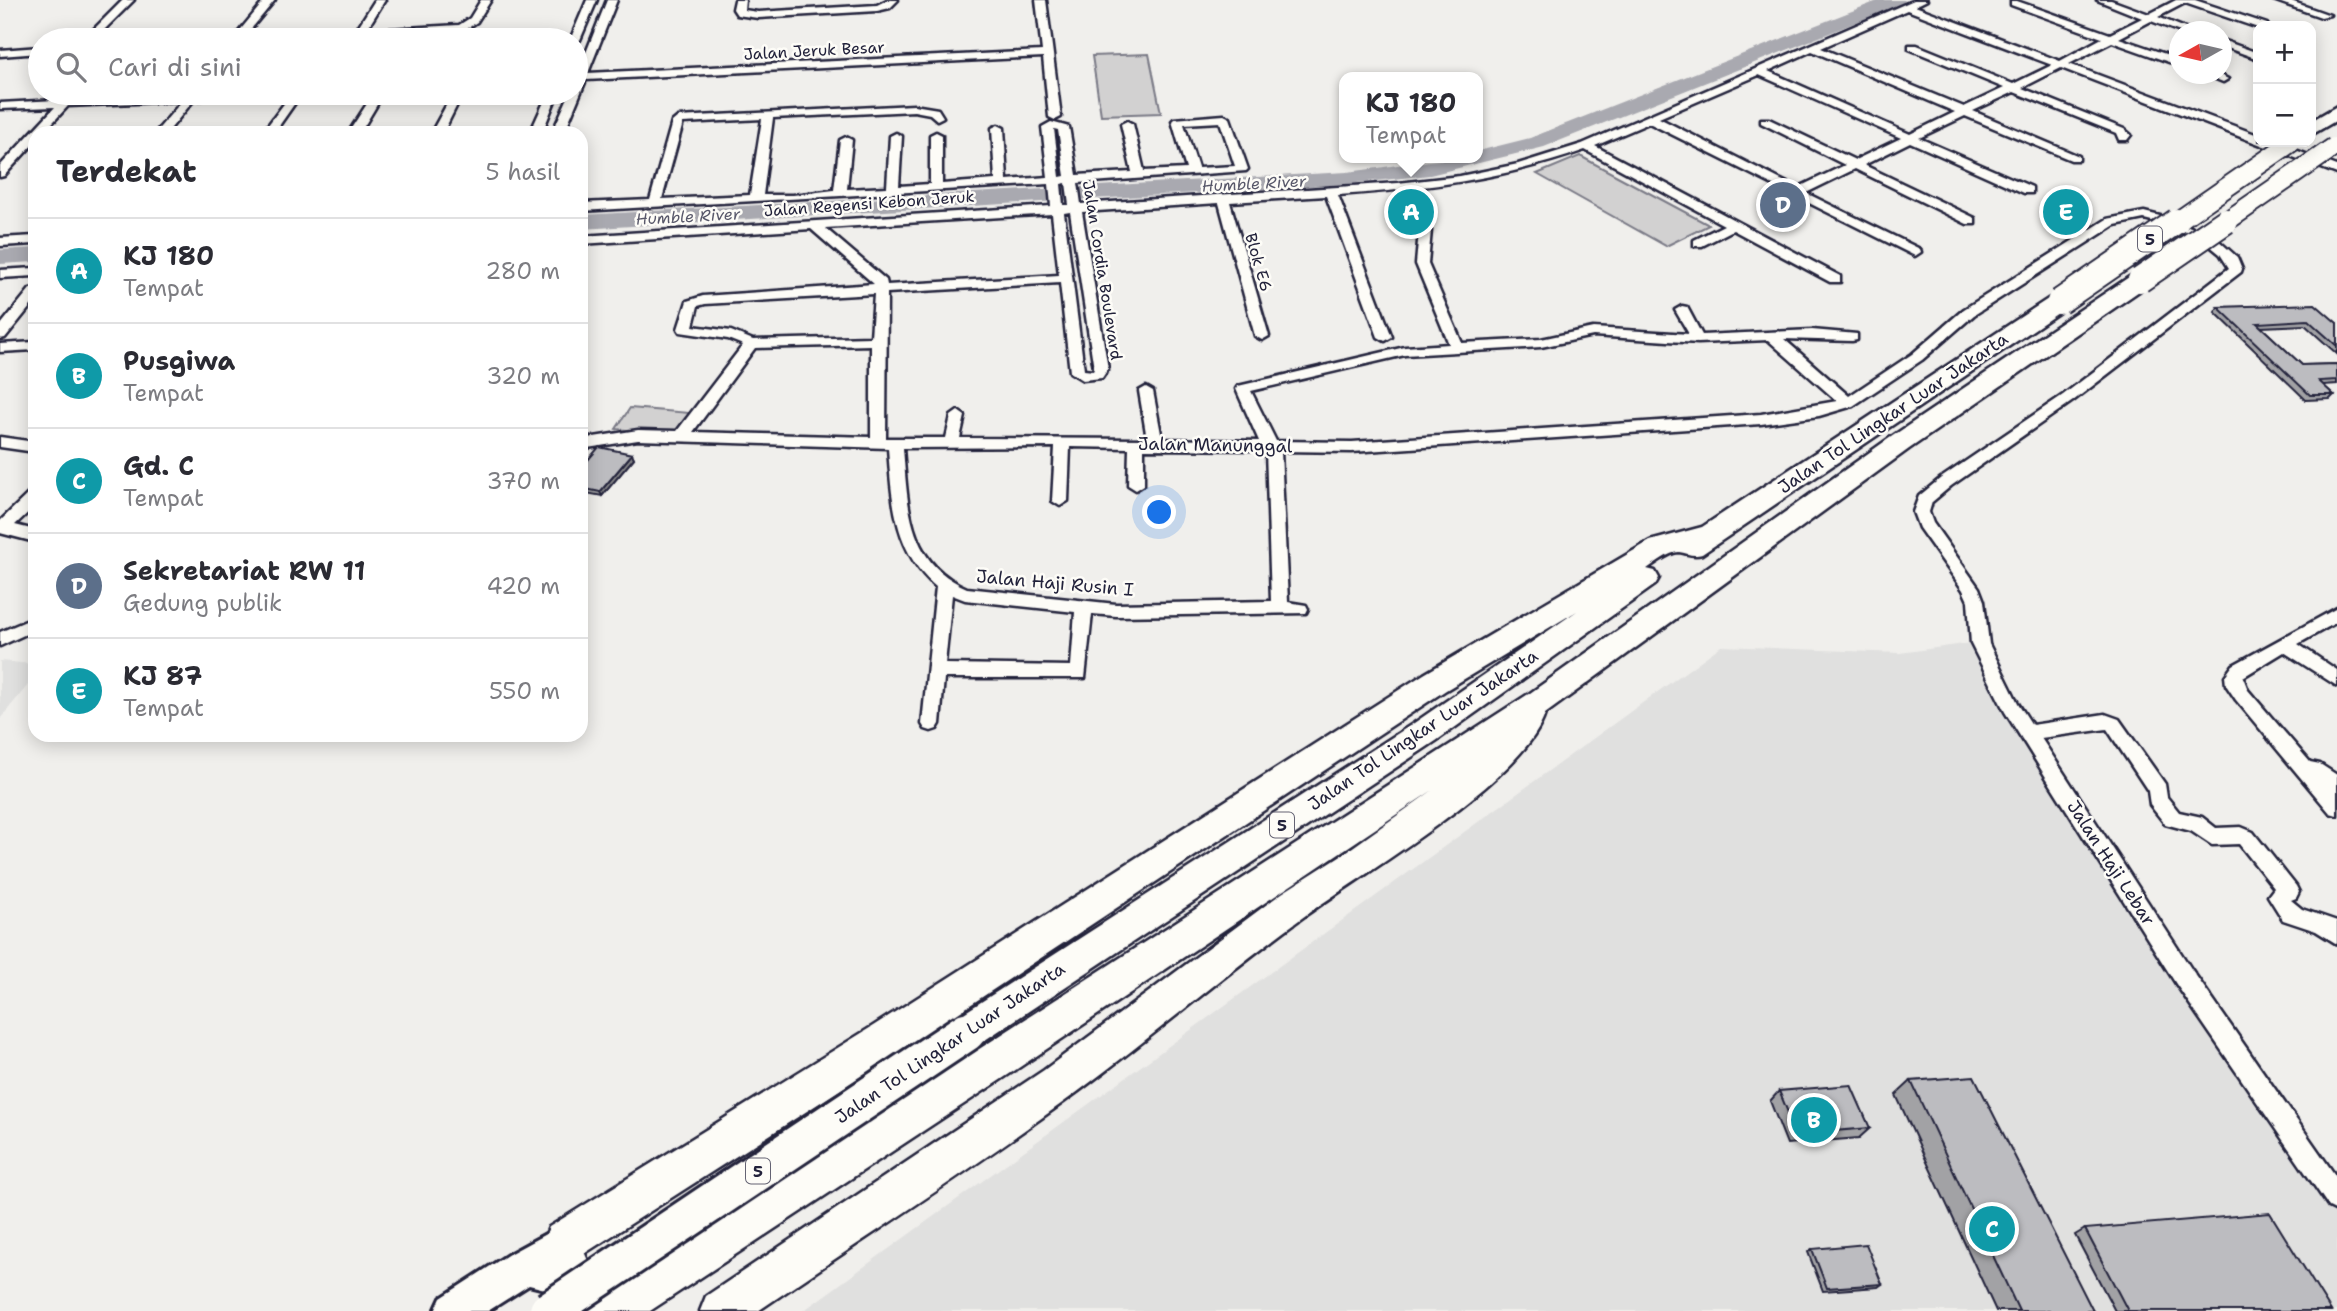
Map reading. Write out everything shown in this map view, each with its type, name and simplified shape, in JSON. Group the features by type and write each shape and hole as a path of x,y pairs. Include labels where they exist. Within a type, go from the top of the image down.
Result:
{"highway":[{"path":"2316,126 2337,112"},
{"name":"Jalan Tol Lingkar Luar Jakarta","path":"549,1311 966,1031 1425,732 1594,612 2059,302 2285,147"},
{"name":"Jalan Tol Lingkar Luar Jakarta","path":"612,1311 1541,701 1900,443 2222,226 2248,218 2336,153"},
{"path":"564,1242 886,1039 1435,682 1660,548 1709,535"},
{"path":"721,1311 1058,1083 1294,904 1355,864 1465,784 1503,753 1541,701"}],"main road":[{"path":"454,1311 564,1242 594,1311"},
{"path":"523,1268 543,1267 554,1270 561,1278 575,1311"}],"street":[{"path":"100,28 129,0"},
{"path":"247,28 270,0"},
{"path":"362,28 380,0"},
{"path":"460,28 470,25 476,19 486,0"},
{"path":"740,0 738,9 741,13 758,15 877,8 887,6 894,0"},
{"path":"1041,0 1055,117"},
{"path":"1921,0 2066,61"},
{"name":"Jalan Regensi Kebon Jeruk","path":"588,240 814,225 1057,204 1331,192 1427,185 1478,178 1542,163 1586,146 1921,0"},
{"path":"2102,0 2169,24"},
{"path":"1798,192 1856,166 2184,0 2253,23"},
{"path":"2278,0 2325,15"},
{"path":"2014,3 2169,59"},
{"path":"580,28 590,5 610,5 588,61"},
{"path":"1908,7 2066,61 2216,117 2253,126"},
{"path":"1913,47 2120,131 2125,135 2123,138"},
{"path":"2232,47 2253,54"},
{"path":"1813,48 2075,158"},
{"path":"0,53 28,51"},
{"name":"Jalan Jeruk Besar","path":"588,76 1047,54"},
{"path":"1759,71 2028,190"},
{"path":"0,106 28,105"},
{"path":"43,126 63,105"},
{"path":"167,126 184,105"},
{"path":"273,126 288,105"},
{"path":"358,126 372,105"},
{"path":"441,126 452,105"},
{"path":"539,126 548,105"},
{"path":"561,126 570,105"},
{"path":"655,203 678,122 682,119 925,108 934,111 937,117"},
{"path":"756,198 768,115"},
{"path":"2216,117 2253,136"},
{"path":"588,207 1001,184 1054,184 1242,169 1224,118 1178,121 1193,172"},
{"path":"1649,118 1915,252"},
{"path":"1765,121 1971,221"},
{"path":"1127,124 1139,176"},
{"name":"Jalan Cordia Boulevard","path":"1059,125 1063,127 1101,369 1097,375 1079,376 1077,372 1054,184 1048,127 1059,125"},
{"path":"998,128 1001,184"},
{"path":"936,135 936,188"},
{"path":"893,191 896,136"},
{"path":"840,194 846,140"},
{"path":"0,173 28,143"},
{"path":"1586,146 1835,279"},
{"path":"2278,147 2337,170"},
{"path":"2315,147 2336,153"},
{"path":"1331,192 1385,338"},
{"name":"Blok E6","path":"1223,197 1262,336"},
{"name":"Jalan Manunggal","path":"588,443 638,435 887,443 1063,442 1361,447 1761,419 1819,411 1847,403 1917,357 1969,312 2111,222 2129,217 2150,216 2189,229 2227,251 2236,261 2236,270 2155,332 2068,398 1946,482 1925,500 1921,512"},
{"path":"814,225 878,278 882,291"},
{"path":"1698,243 1732,225"},
{"path":"1425,230 1422,264 1457,347"},
{"path":"0,242 28,240"},
{"path":"0,274 28,272"},
{"path":"878,341 751,344 731,335 685,329 692,304 703,300 1065,279"},
{"name":"Jalan Haji Rusin I","path":"882,291 878,341 887,443 907,540 915,559 944,586 965,594 1084,607 1146,610 1280,607 1300,609"},
{"path":"0,335 28,301"},
{"path":"1682,310 1698,339"},
{"path":"1280,607 1270,444 1242,389 1405,351 1541,343 1593,332 1698,339 1812,334 1852,337"},
{"path":"1772,337 1847,403"},
{"path":"681,437 751,344"},
{"path":"0,348 28,346"},
{"path":"1146,391 1157,445"},
{"path":"952,442 958,416"},
{"path":"0,442 28,446"},
{"path":"1060,501 1063,442"},
{"path":"1136,485 1138,444"},
{"path":"2,527 28,503"},
{"name":"Jalan Haji Lebar","path":"1921,512 1925,524 1971,588 1976,601 1980,644 2011,707 2185,977 2337,1199"},
{"path":"2,527 28,534"},
{"path":"931,724 944,586"},
{"path":"934,671 1079,673 1084,607"},
{"path":"2337,614 2239,670 2234,676 2235,685 2242,695 2337,807"},
{"path":"0,640 9,629 28,625"},
{"path":"2286,645 2337,679"},
{"path":"2028,733 2105,721 2113,724 2158,790 2157,799 2172,820 2177,823 2195,823 2212,837 2241,835 2246,838 2289,892 2278,896 2286,911 2294,918 2321,921 2329,925 2337,935"},
{"path":"2296,757 2337,785"}],"shaded area":[{"path":"1149,54 1161,113 1101,115 1092,56"},
{"path":"1580,156 1709,225 1666,246 1537,174"},
{"path":"630,408 690,413 677,435 616,429"},
{"path":"1971,643 2337,1199 2337,1311 803,1311 1721,646 1900,653"},
{"path":"0,661 28,664 28,685 0,719"}],"building":[{"path":"2315,304 2337,323 2337,346 2308,320 2257,323 2302,365 2337,364 2337,380 2319,381 2334,395 2310,395 2218,307"},
{"path":"599,447 632,454 600,492 588,489 588,460"},
{"path":"1974,1076 2093,1311 2019,1311 1911,1081"},
{"path":"1851,1085 1870,1128 1797,1134 1779,1091"},
{"path":"2270,1213 2331,1311 2128,1311 2085,1229"},
{"path":"1866,1244 1882,1284 1827,1288 1812,1249"}],"waterway":[{"name":"Humble River","path":"1483,156 1537,143 1896,0"},
{"name":"Humble River","path":"588,222 1347,178 1430,169 1455,163"},
{"name":"Humble River","path":"0,257 28,255"}],"place":[{"name":"Sekretariat RW 11","path":"1783,205"},
{"name":"KJ 180","path":"1411,212"},
{"name":"KJ 87","path":"2066,212"},
{"name":"Pusgiwa","path":"1814,1120"},
{"name":"Gd. C","path":"1992,1229"}]}
